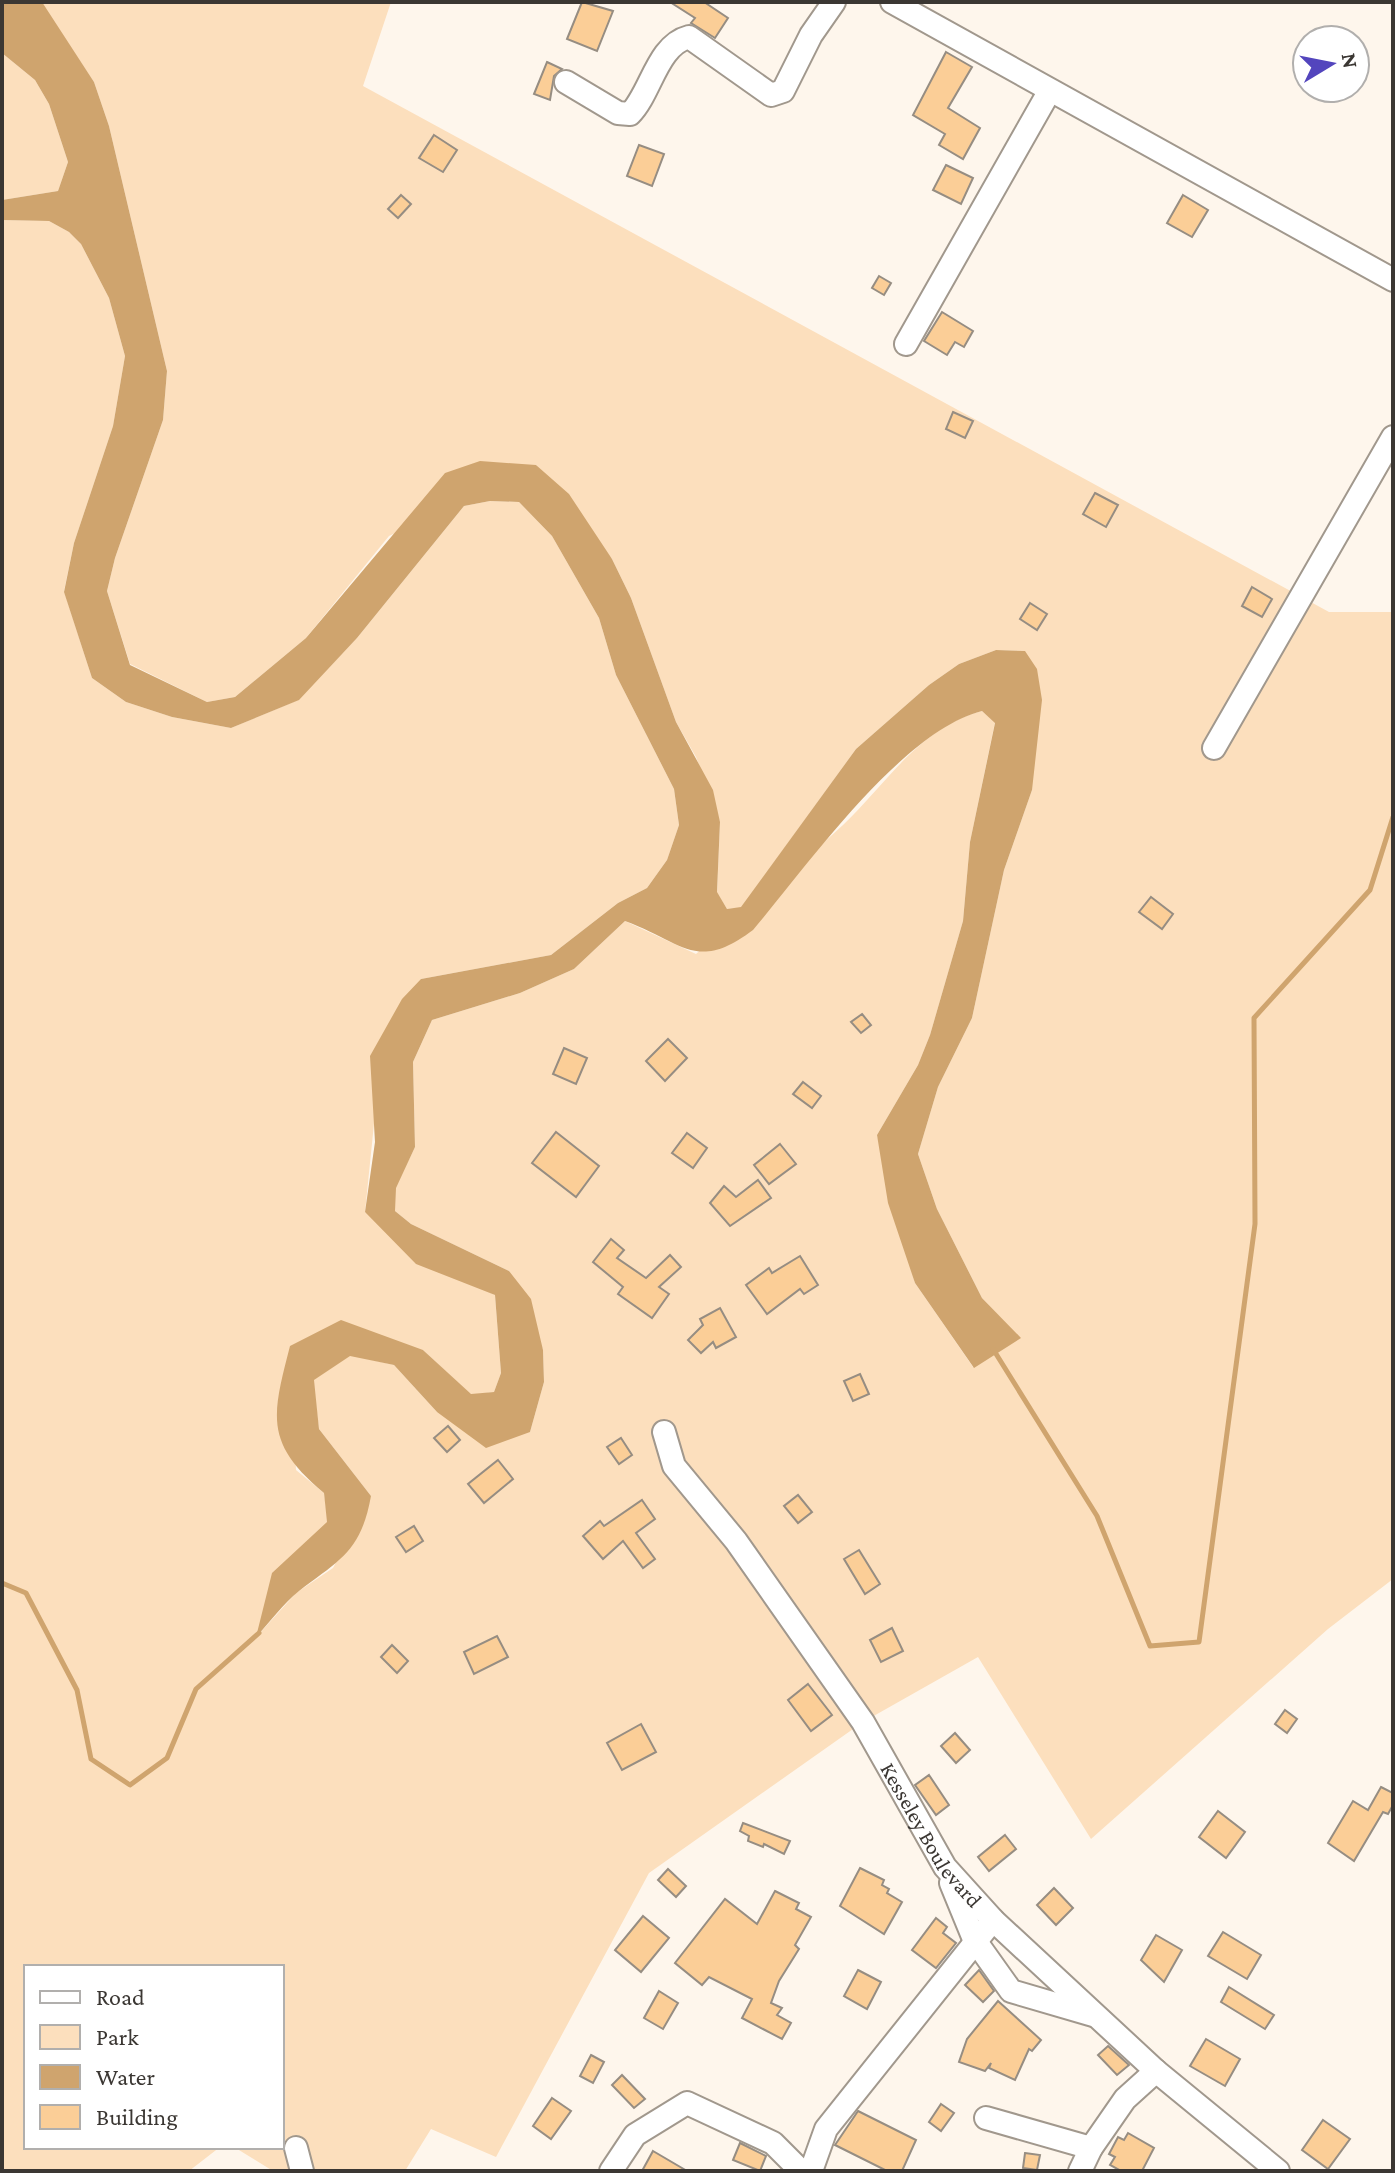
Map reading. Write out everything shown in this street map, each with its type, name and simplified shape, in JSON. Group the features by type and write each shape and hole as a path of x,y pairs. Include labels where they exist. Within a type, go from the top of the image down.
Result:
{"street":[{"path":"566,82 618,113 630,114 665,56 680,39 689,37 771,95 783,91 811,35 834,2"},
{"path":"892,2 1049,92 1393,280"},
{"path":"906,344 1049,92"},
{"path":"1214,748 1393,437"},
{"name":"Kesseley Boulevard","path":"664,1432 674,1466 736,1541 863,1722 945,1867 993,1920 1156,2071 1278,2171"},
{"path":"945,1867 974,1939 1011,1991 1102,2018"},
{"path":"811,2171 826,2129 974,1939 993,1920"},
{"path":"1080,2171 1091,2148 1125,2099 1156,2071"},
{"path":"611,2171 635,2135 687,2103 773,2143 801,2171"},
{"path":"986,2118 1091,2148"},
{"path":"296,2148 302,2171"}],"green space":[{"path":"391,2 363,86 1329,612 1393,612 1393,1579 1328,1629 1091,1839 978,1657 863,1722 649,1873 496,2157 431,2129 405,2171 273,2171 237,2149 284,2149 284,1965 24,1965 24,2149 217,2149 189,2171 2,2171 2,220 49,221 69,232 81,244 109,298 125,356 113,426 74,543 64,591 92,678 126,702 172,717 231,728 298,700 357,638 464,506 490,501 519,502 552,536 599,618 616,675 674,789 679,825 667,860 647,888 618,903 551,955 421,979 375,1114 365,1212 461,1278 495,1295 501,1373 494,1392 471,1395 423,1350 290,1346 296,1470 324,1493 328,1522 258,1635 296,1593 333,1568 371,1496 319,1429 313,1380 350,1355 394,1365 437,1412 530,1432 544,1382 543,1350 509,1271 411,1224 395,1211 395,1188 415,1147 413,1062 432,1020 520,993 574,969 625,921 696,954 843,825 922,743 960,719 982,711 995,722 970,842 963,921 930,1035 918,1065 877,1135 915,1283 973,1367 1020,1338 982,1298 937,1209 918,1154 938,1087 972,1018 1004,870 1032,790 1025,651 996,650 959,664 929,685 856,749 741,908 727,909 717,893 720,822 696,757 676,722 631,598 612,559 536,465 389,536 306,638 235,697 207,702 130,664 107,591 115,558 163,420 167,371 109,126 94,82 41,3"},
{"path":"2,53 35,80 49,104 68,162 58,191 2,200"}],"water":[{"path":"2,2 42,2 94,82 109,126 167,371 163,420 115,558 107,591 130,665 207,702 235,697 306,638 445,473 480,461 536,465 569,494 612,559 631,598 676,722 713,790 720,822 717,892 727,909 741,907 856,749 929,685 959,664 996,650 1025,651 1037,669 1042,700 1032,790 1004,870 972,1018 938,1087 918,1154 937,1209 982,1298 1021,1338 974,1368 915,1283 888,1203 877,1135 918,1065 930,1035 963,921 970,842 995,723 982,711 951,724 889,772 828,838 753,930 734,943 717,950 689,950 625,921 574,969 520,993 432,1020 413,1062 415,1147 396,1188 395,1211 411,1224 509,1271 531,1299 543,1350 544,1382 530,1432 486,1448 437,1412 394,1365 350,1356 314,1380 319,1429 371,1496 367,1515 347,1552 293,1596 256,1637 272,1573 327,1522 324,1493 291,1459 278,1427 279,1391 290,1346 341,1320 423,1350 471,1394 494,1392 501,1373 495,1295 416,1264 365,1212 375,1142 370,1056 402,999 421,979 551,955 618,903 647,888 667,860 679,825 674,789 616,675 599,618 552,536 519,502 490,501 464,506 357,638 299,700 231,728 172,717 126,702 92,678 64,592 74,543 113,426 125,356 109,298 81,244 69,232 49,221 2,220 2,200 58,191 68,162 49,104 35,80 2,53"}],"building":[{"path":"582,2 613,11 597,51 567,39"},
{"path":"670,2 704,2 728,18 715,38 691,23 695,18"},
{"path":"946,52 972,67 948,108 980,128 963,159 939,145 945,134 913,115"},
{"path":"547,62 562,69 554,76 550,100 534,94"},
{"path":"434,135 457,150 443,172 419,158"},
{"path":"639,145 664,154 652,186 627,176"},
{"path":"946,165 973,178 961,204 933,190"},
{"path":"401,195 411,204 398,218 388,209"},
{"path":"1183,195 1208,210 1192,237 1167,223"},
{"path":"879,276 891,283 884,295 872,288"},
{"path":"942,312 973,331 964,347 955,342 947,355 924,341"},
{"path":"953,412 973,421 965,438 946,429"},
{"path":"1095,493 1118,505 1106,527 1083,514"},
{"path":"1252,587 1272,599 1262,617 1242,606"},
{"path":"1030,603 1047,614 1037,630 1020,619"},
{"path":"1151,897 1173,914 1162,929 1139,912"},
{"path":"862,1014 871,1025 861,1033 851,1022"},
{"path":"668,1039 687,1058 665,1081 646,1061"},
{"path":"564,1048 587,1058 576,1084 553,1074"},
{"path":"803,1082 821,1096 812,1108 793,1094"},
{"path":"556,1132 599,1166 576,1197 532,1163"},
{"path":"687,1133 707,1148 693,1168 672,1153"},
{"path":"780,1144 796,1164 769,1184 754,1165"},
{"path":"758,1180 771,1198 730,1226 710,1203 724,1186 736,1197"},
{"path":"611,1239 624,1250 617,1258 646,1278 670,1255 681,1267 659,1287 669,1294 652,1318 618,1294 623,1287 593,1262"},
{"path":"800,1256 818,1285 804,1294 800,1289 767,1314 746,1285 769,1268 772,1273"},
{"path":"720,1308 736,1337 716,1348 713,1342 701,1353 688,1340 703,1325 700,1319"},
{"path":"860,1374 869,1394 853,1401 844,1381"},
{"path":"448,1426 460,1440 447,1452 434,1438"},
{"path":"621,1438 632,1455 619,1464 607,1447"},
{"path":"498,1460 513,1479 484,1503 468,1484"},
{"path":"798,1495 812,1512 798,1523 784,1506"},
{"path":"642,1500 655,1519 636,1533 655,1559 643,1568 623,1541 603,1559 583,1536 600,1521 604,1526"},
{"path":"414,1526 423,1541 406,1552 396,1537"},
{"path":"859,1550 880,1584 865,1594 844,1559"},
{"path":"892,1628 903,1651 881,1662 870,1640"},
{"path":"497,1636 508,1657 474,1674 464,1652"},
{"path":"392,1645 408,1661 397,1673 381,1657"},
{"path":"808,1684 832,1715 811,1731 788,1700"},
{"path":"1285,1710 1297,1719 1287,1733 1275,1724"},
{"path":"641,1724 656,1752 622,1770 607,1743"},
{"path":"955,1733 970,1750 956,1763 941,1746"},
{"path":"929,1775 949,1805 936,1815 915,1785"},
{"path":"1381,1787 1393,1793 1393,1805 1388,1814 1383,1812 1354,1861 1328,1843 1353,1801 1368,1810"},
{"path":"1218,1811 1245,1832 1226,1858 1199,1837"},
{"path":"743,1823 790,1841 784,1854 764,1844 763,1847 748,1841 749,1836 740,1831"},
{"path":"1005,1835 1016,1849 989,1871 978,1857"},
{"path":"860,1868 884,1880 882,1885 889,1889 887,1893 902,1902 884,1934 840,1906"},
{"path":"668,1869 686,1886 676,1897 658,1880"},
{"path":"1054,1888 1073,1908 1056,1925 1037,1905"},
{"path":"775,1891 799,1903 796,1909 811,1917 795,1945 799,1949 779,1981 771,2003 782,2008 777,2015 791,2023 782,2039 742,2018 752,1999 709,1977 702,1985 675,1963 725,1899 757,1924"},
{"path":"643,1916 669,1938 641,1972 615,1950"},
{"path":"936,1918 947,1927 943,1933 956,1943 936,1968 912,1950"},
{"path":"1223,1932 1261,1955 1247,1979 1208,1956"},
{"path":"1156,1935 1182,1950 1164,1982 1141,1960"},
{"path":"858,1970 881,1982 867,2009 844,1996"},
{"path":"979,1970 994,1991 983,2002 965,1985"},
{"path":"1229,1987 1274,2015 1265,2029 1221,2002"},
{"path":"659,1991 678,2003 663,2029 644,2018"},
{"path":"998,2001 1041,2040 1032,2051 1029,2049 1015,2080 989,2068 991,2063 985,2071 959,2062 967,2039"},
{"path":"1206,2039 1240,2059 1225,2086 1190,2066"},
{"path":"1108,2046 1129,2065 1117,2075 1098,2055"},
{"path":"591,2055 604,2062 593,2083 580,2076"},
{"path":"622,2075 645,2099 634,2108 612,2085"},
{"path":"552,2098 571,2111 551,2139 533,2126"},
{"path":"941,2104 954,2113 941,2131 929,2122"},
{"path":"858,2111 916,2140 902,2171 887,2171 835,2145"},
{"path":"1323,2120 1350,2139 1328,2169 1302,2150"},
{"path":"1128,2133 1154,2148 1142,2171 1121,2171 1110,2165 1115,2157 1109,2154 1118,2137 1124,2140"},
{"path":"740,2143 766,2156 760,2171 733,2160"},
{"path":"653,2151 687,2171 642,2171"},
{"path":"1025,2153 1040,2155 1037,2170 1023,2168"}],"waterway":[{"path":"993,1349 1097,1516 1150,1646 1199,1642 1255,1224 1254,1018 1370,890 1393,817"},
{"path":"2,1583 26,1593 77,1690 91,1759 130,1785 167,1758 196,1689 259,1633"}]}
